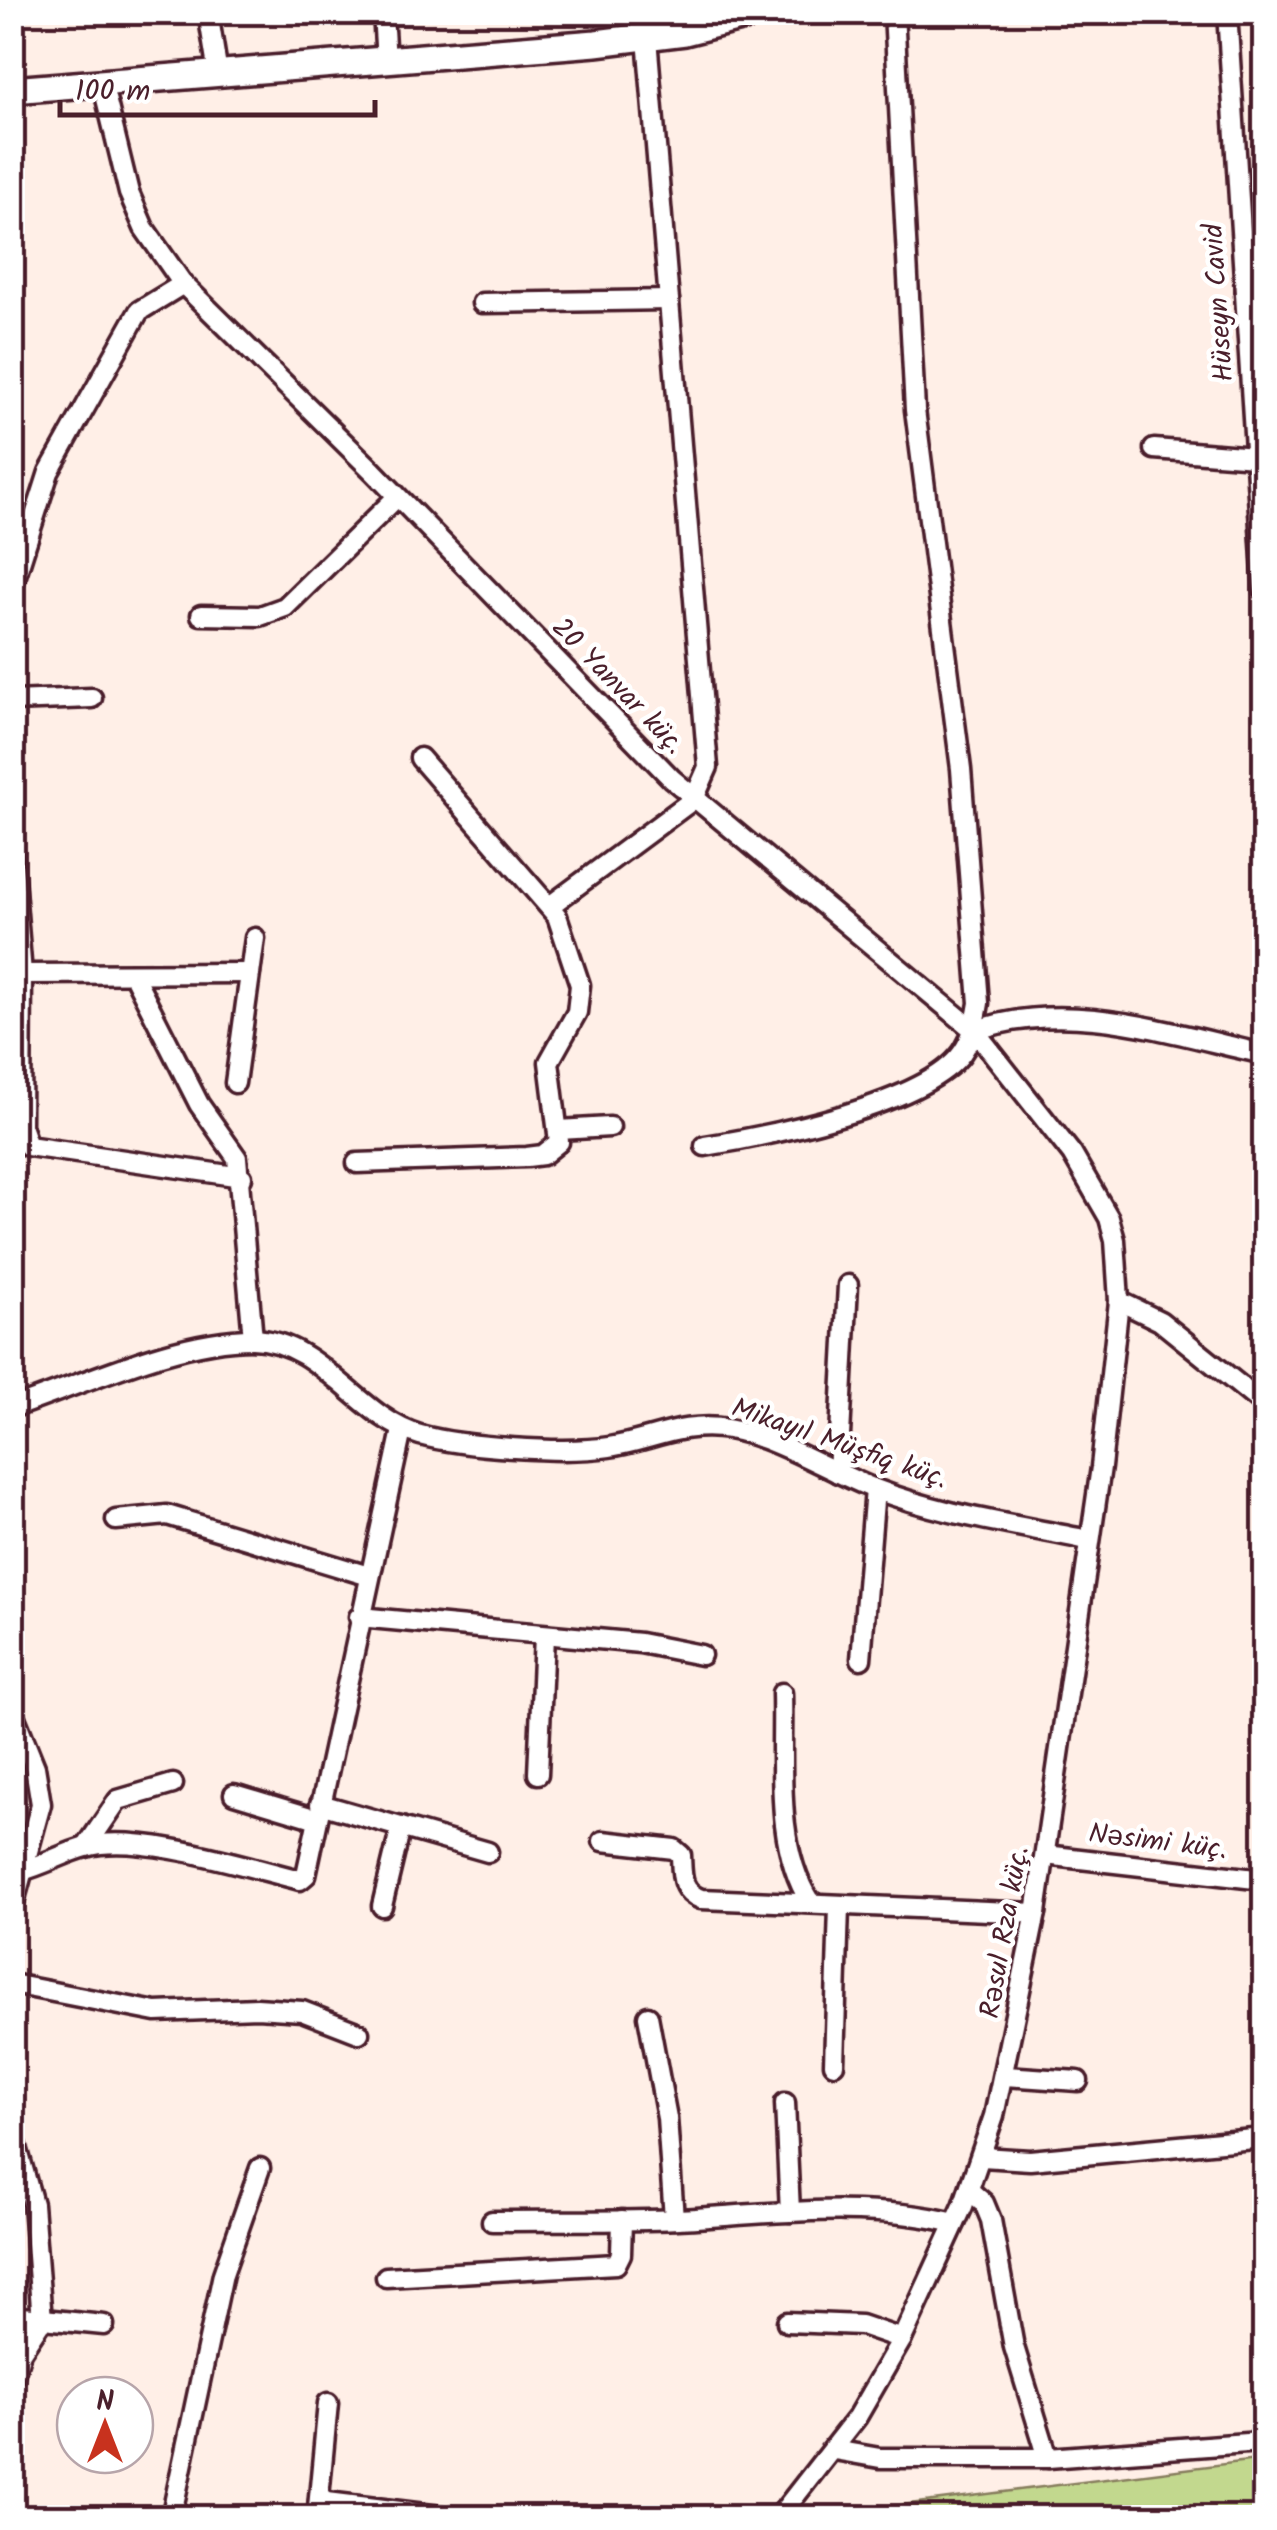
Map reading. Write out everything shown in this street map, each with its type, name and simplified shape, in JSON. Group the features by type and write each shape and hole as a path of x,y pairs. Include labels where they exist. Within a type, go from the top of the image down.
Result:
{"street":[{"path":"208,12 218,74"},
{"path":"383,12 386,62"},
{"path":"705,1146 787,1132 878,1103 960,1056 974,1031 978,985 961,768 915,410 894,12"},
{"name":"Hüseyn Cavid","path":"1228,12 1264,590"},
{"path":"12,90 648,38 756,14"},
{"path":"551,905 694,798 708,767 648,38"},
{"name":"20 Yanvar küç.","path":"102,82 129,193 144,228 182,284 694,798 974,1031 1035,1103 1094,1188 1115,1240 1119,1301"},
{"path":"12,588 48,472 139,311 182,284"},
{"path":"482,304 669,300"},
{"path":"1154,449 1255,457"},
{"path":"201,615 260,616 285,607 396,496"},
{"path":"12,701 92,698"},
{"path":"356,1163 543,1155 559,1142 550,1062 577,1012 580,985 551,905 420,758"},
{"path":"12,853 22,974 21,1126 28,1146 242,1177"},
{"path":"234,1082 255,938"},
{"path":"22,974 250,973"},
{"path":"134,976 198,1104 237,1158 242,1177 253,1339"},
{"path":"974,1031 1008,1019 1054,1016 1137,1027 1264,1054"},
{"path":"559,1130 610,1127"},
{"path":"838,1473 848,1286"},
{"path":"1119,1301 1160,1322 1264,1406"},
{"name":"Rəsul Rza küç.","path":"778,2518 834,2450 902,2339 982,2158 1005,2076 1045,1855 1109,1405 1119,1301"},
{"name":"Mikayıl Müşfiq küç.","path":"12,1408 189,1349 253,1339 292,1350 326,1370 402,1430 438,1439 579,1450 612,1447 649,1435 706,1426 759,1438 875,1489 1088,1540"},
{"path":"20,1871 86,1847 158,1848 210,1856 300,1880 306,1875 402,1430"},
{"path":"862,1659 875,1489"},
{"path":"116,1520 167,1515 369,1576"},
{"path":"359,1617 640,1643 701,1655"},
{"path":"538,1774 544,1635"},
{"path":"782,1693 786,1833 795,1879 810,1902"},
{"path":"12,1710 35,1767 41,1804 12,1910"},
{"path":"86,1847 118,1800 173,1784"},
{"path":"234,1794 400,1827 488,1852"},
{"path":"382,1906 400,1827"},
{"path":"603,1841 674,1850 681,1855 683,1885 689,1894 701,1899 1036,1913"},
{"name":"Nəsimi küç.","path":"1045,1855 1264,1880"},
{"path":"834,2064 839,1907"},
{"path":"12,1984 156,2012 257,2008 302,2012 360,2033"},
{"path":"648,2016 666,2118 674,2219"},
{"path":"1005,2076 1078,2081"},
{"path":"785,2103 790,2212"},
{"path":"12,2129 33,2204 42,2320 21,2352 12,2382"},
{"path":"982,2158 1030,2160 1264,2138"},
{"path":"171,2518 223,2274 260,2168"},
{"path":"969,2190 984,2202 991,2220 1014,2348 1048,2458"},
{"path":"492,2221 674,2219 790,2212 912,2213 955,2223"},
{"path":"386,2277 616,2264 621,2254 622,2220"},
{"path":"12,2316 104,2325"},
{"path":"787,2322 862,2326 902,2339"},
{"path":"328,2403 318,2509 457,2518"},
{"path":"834,2450 880,2458 1048,2458 1260,2442"}],"green space":[{"path":"1256,2460 1264,2468 1264,2517 807,2517"}]}
